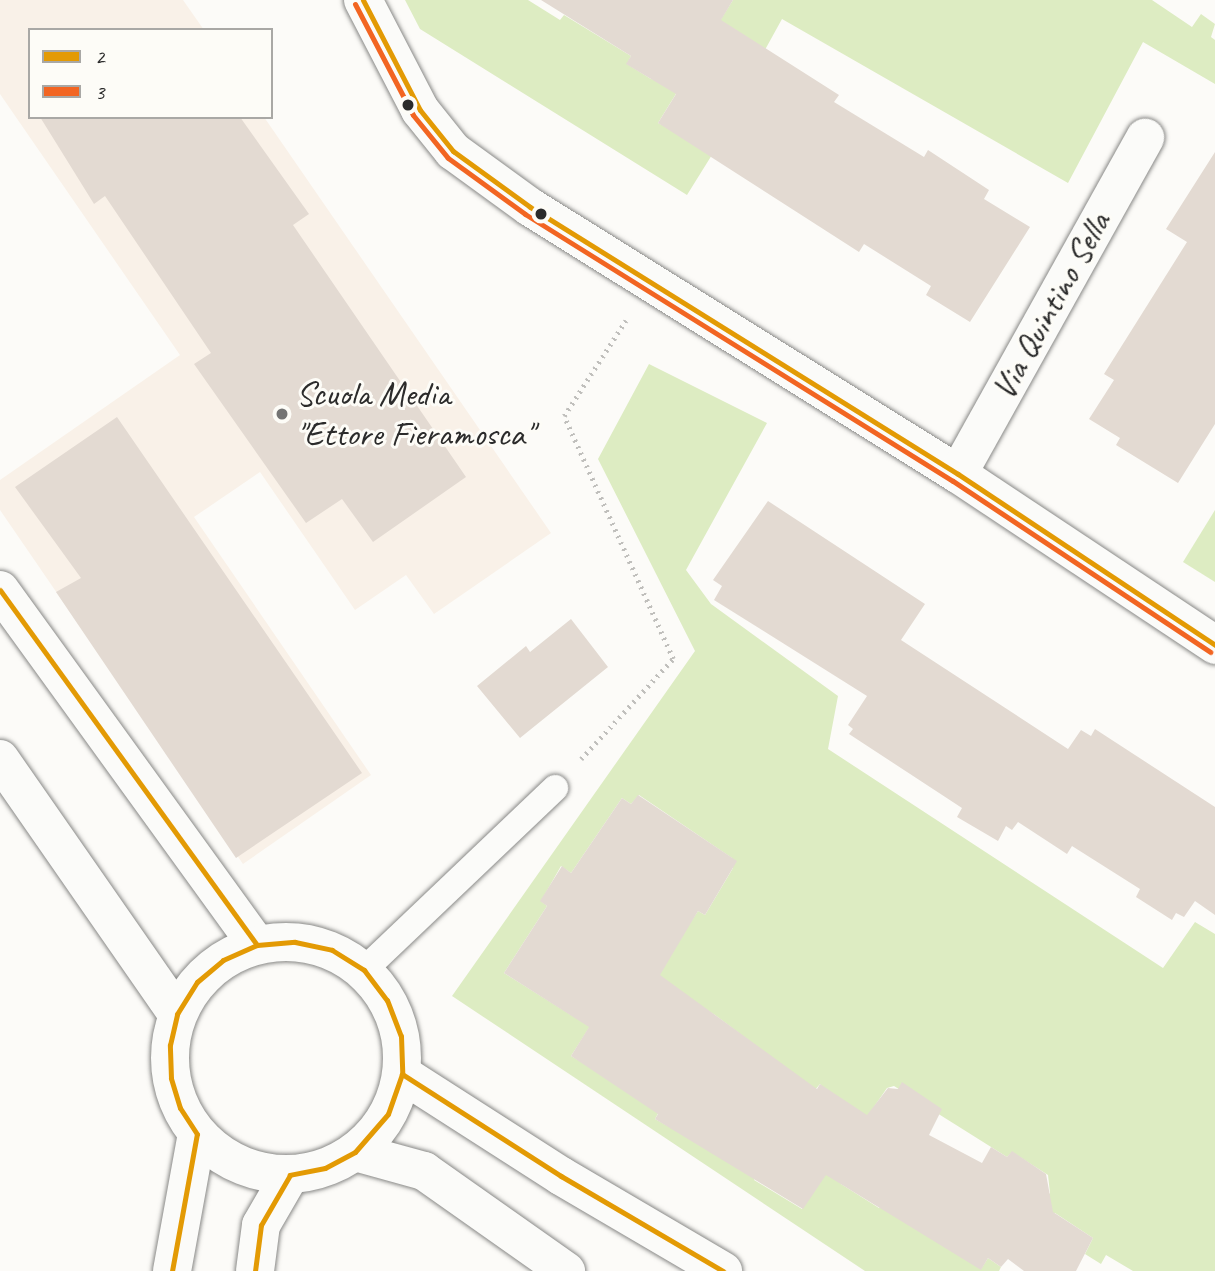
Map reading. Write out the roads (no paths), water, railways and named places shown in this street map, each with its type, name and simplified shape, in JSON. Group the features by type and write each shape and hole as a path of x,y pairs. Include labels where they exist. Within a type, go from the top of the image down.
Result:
{"street":[{"path":"363,0 420,110 453,151 530,207 958,474 1215,645"},
{"name":"Via Quintino Sella","path":"958,474 1145,138"},
{"path":"0,590 257,945"},
{"path":"0,759 177,1014"},
{"path":"295,942 332,950 364,970 387,1000 401,1036 402,1074 388,1114 355,1152 325,1168 290,1175 244,1167 197,1134 180,1108 171,1077 170,1045 177,1014 197,982 223,960 257,945 295,942"},
{"path":"402,1074 561,1176 723,1271"},
{"path":"172,1271 197,1134"},
{"path":"355,1152 424,1171 566,1271"},
{"path":"255,1271 261,1225 290,1175"}],"lane":[{"path":"364,970 555,788"}],"place":[{"name":"Scuola Media \"Ettore Fieramosca\"","path":"282,414"}]}
